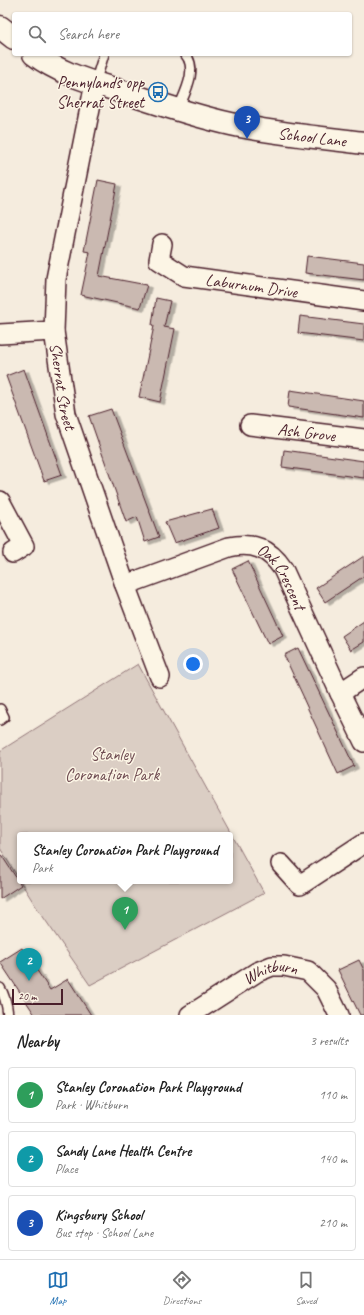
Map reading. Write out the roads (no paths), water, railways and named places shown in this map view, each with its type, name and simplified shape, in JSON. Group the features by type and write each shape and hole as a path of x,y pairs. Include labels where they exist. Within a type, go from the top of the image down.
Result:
{"street":[{"path":"0,27 12,36"},
{"name":"School Lane","path":"37,56 68,74 178,110 233,124 292,134 364,142"},
{"name":"Sherrat Street","path":"95,83 56,279 54,331 66,414 125,584 160,677"},
{"name":"Laburnum Drive","path":"162,244 159,260 184,276 364,301"},
{"path":"0,334 54,331"},
{"name":"Ash Grove","path":"250,425 364,439"},
{"path":"0,501 24,546 13,553"},
{"name":"Oak Crescent","path":"125,584 229,547 246,545 256,546 272,555 283,569 364,742"},
{"path":"340,693 364,677"},
{"path":"281,864 300,885 364,843"},
{"name":"Whitburn","path":"190,1015 257,972 272,966 284,966 308,971 326,989 339,1015"}],"lane":[{"path":"95,83 103,56"},
{"path":"178,110 192,69 187,56"},
{"path":"0,709 4,717 0,720"},
{"path":"0,988 4,994 8,1006 8,1015"}],"place":[{"name":"Pennylands opp Sherrat Street","path":"158,92"},
{"name":"Kingsbury School","path":"247,139"},
{"name":"Stanley Coronation Park Playground","path":"125,930"},
{"name":"Sandy Lane Health Centre","path":"29,981"}],"park label":[{"name":"Stanley Coronation Park","path":"112,764"}]}
